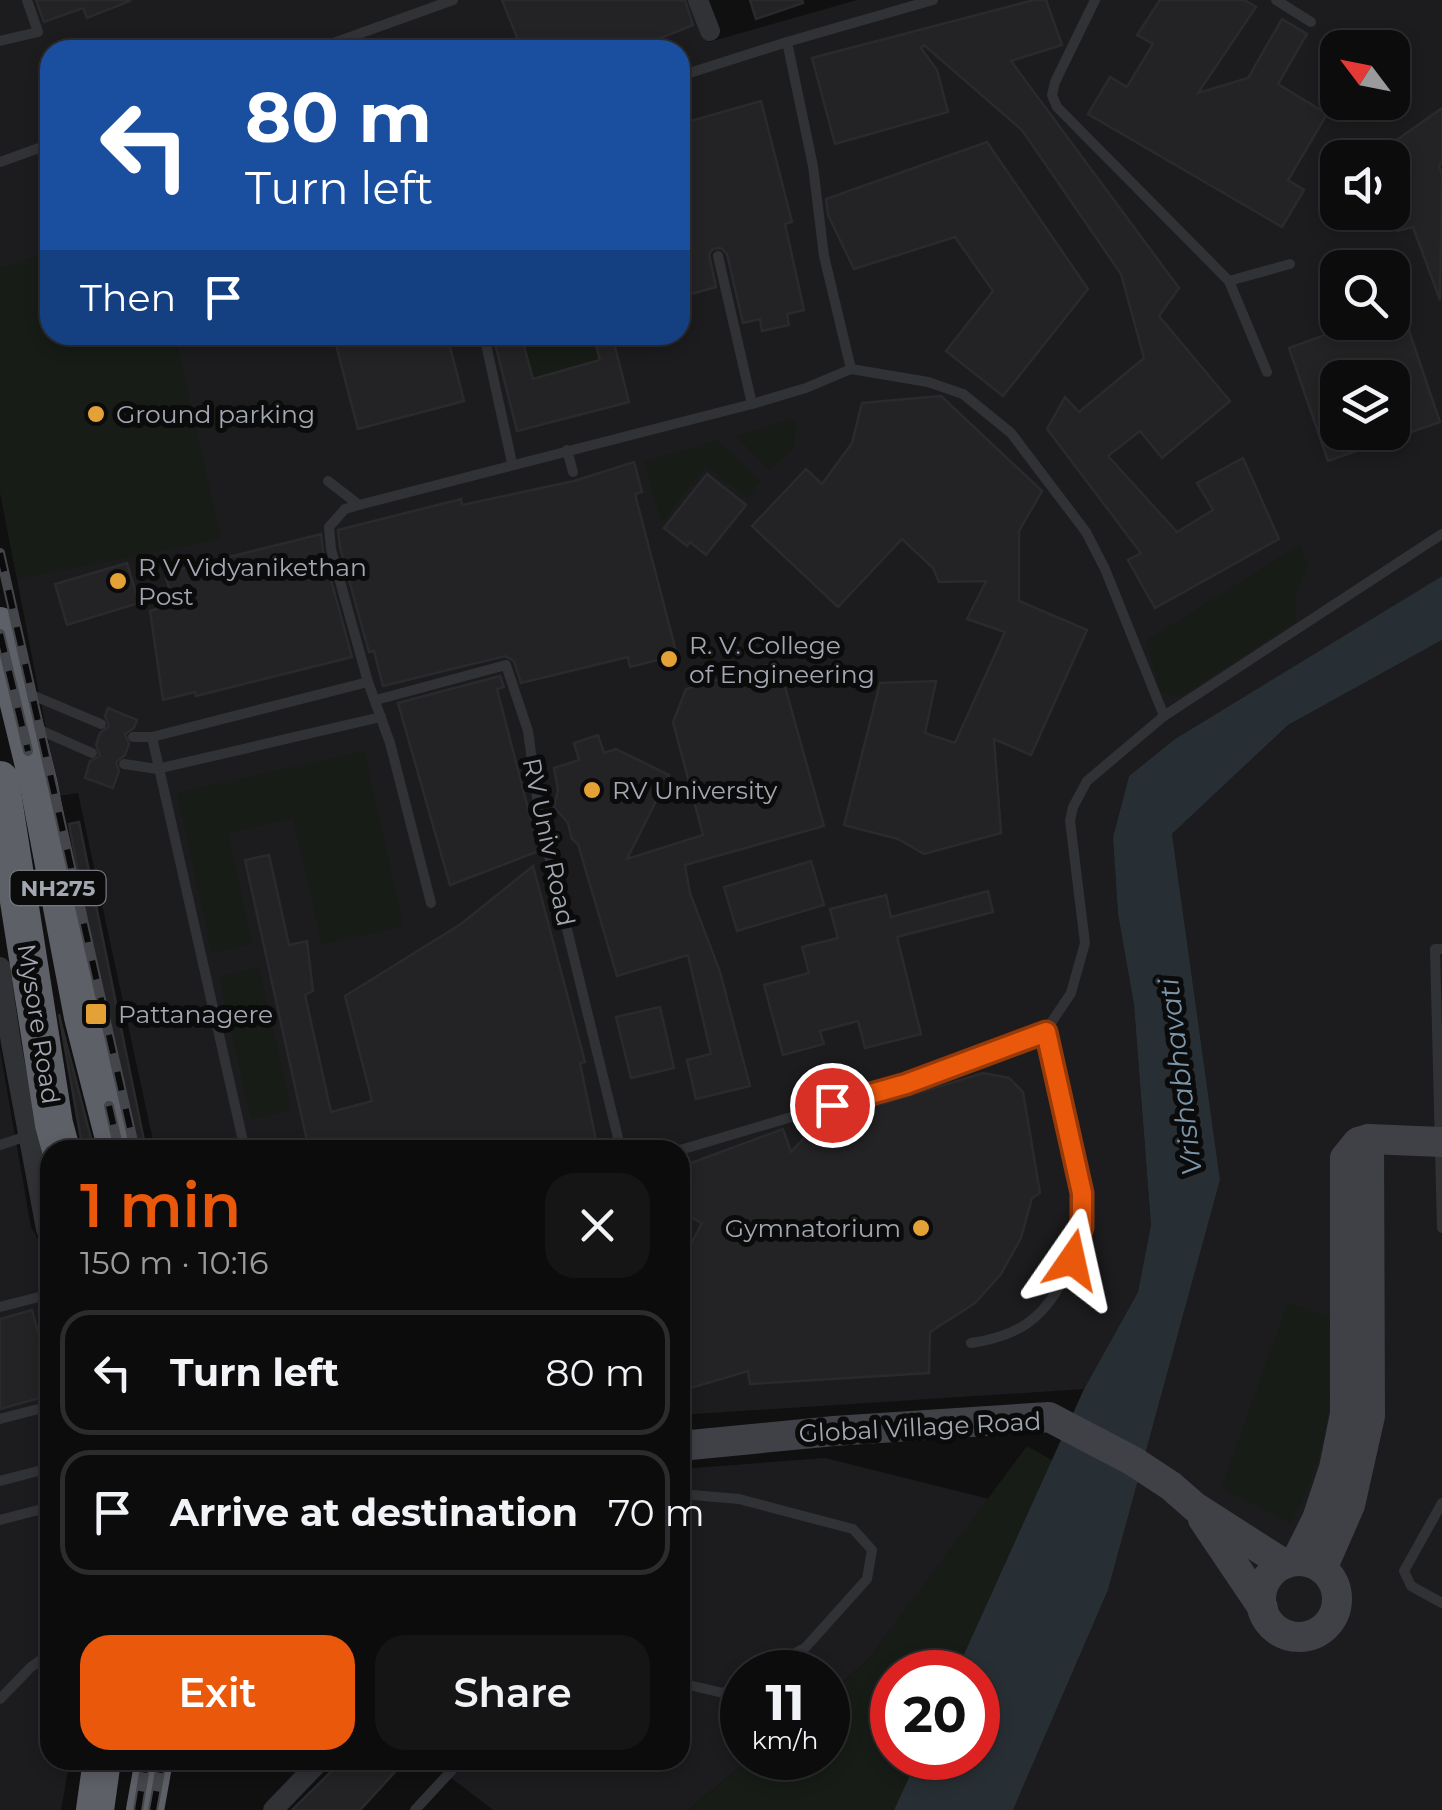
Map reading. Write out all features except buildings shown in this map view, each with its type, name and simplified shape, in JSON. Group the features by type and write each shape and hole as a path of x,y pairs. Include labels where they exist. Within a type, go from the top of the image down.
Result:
{"highway":[{"name":"Mysore Road","path":"0,626 39,786 83,1017 114,1140"},
{"name":"Mysore Road","path":"1,794 44,1140"},
{"path":"95,1810 101,1770"}],"street":[{"path":"698,0 710,31"},
{"path":"0,967 7,1060 43,1140"},
{"path":"1263,1608 1263,1587 1275,1570 1301,1565 1350,1505 1370,1416 1370,1139 1440,1142"},
{"name":"Global Village Road","path":"690,1445 834,1430 1049,1417 1079,1430 1171,1486 1194,1507 1270,1624 1284,1633 1300,1636 1316,1632 1329,1622 1336,1606 1333,1582 1194,1507"},
{"path":"273,1810 311,1770"}],"lane":[{"path":"0,42 38,32 27,0"},
{"path":"342,40 452,0"},
{"path":"690,73 933,0"},
{"path":"1094,0 1055,82 1052,95 1057,107 1229,281 1267,372"},
{"path":"1276,0 1311,22"},
{"path":"787,42 813,166 824,256 851,369"},
{"path":"0,162 40,148"},
{"path":"718,256 752,404"},
{"path":"1229,281 1290,264"},
{"path":"486,345 512,463"},
{"path":"431,903 368,682 329,526 358,505 752,404 851,369 946,386 963,394 1011,434 1086,532 1105,569 1164,716"},
{"path":"567,450 573,472"},
{"path":"328,481 358,505"},
{"path":"690,1147 906,1084 1046,1032 1071,993 1085,943 1070,820 1086,780 1164,716 1442,534"},
{"name":"RV Univ Road","path":"376,700 506,666 528,731 540,819 620,1140"},
{"path":"133,737 152,737 368,682"},
{"path":"19,705 101,724"},
{"path":"19,705 92,753"},
{"path":"124,764 157,769 381,717"},
{"path":"152,737 243,1140"},
{"path":"1442,949 1435,949 1442,1228"},
{"path":"971,1344 1010,1334 1030,1324 1047,1308 1072,1260 1082,1227 1082,1193 1046,1032"},
{"path":"0,1145 40,1143"},
{"path":"0,1307 40,1297"},
{"path":"0,1419 40,1409"},
{"path":"0,1480 40,1470"},
{"path":"690,1495 740,1499 852,1529 872,1550 866,1578 801,1650"},
{"path":"1442,1503 1404,1571 1411,1586 1442,1603"},
{"path":"0,1520 40,1510"},
{"path":"0,1699 40,1660"},
{"path":"690,1685 720,1692"},
{"path":"415,1810 452,1770"}],"shaded area":[{"name":"R. V. College of Engineering","path":"0,0 693,0 709,42 857,0 1442,0 1442,576 1175,739 1129,776 1113,837 1118,914 1134,1005 1151,1225 1138,1292 1084,1389 690,1414 690,1140 153,1140 78,793 59,796 0,492"},
{"name":"Ground parking","path":"40,255 40,345 177,345 221,539 17,579 0,492 0,268"},
{"path":"523,345 596,345 600,360 533,379"},
{"path":"796,418 794,447 769,470 737,436"},
{"path":"718,440 760,481 748,498 706,466 662,522 644,462"},
{"path":"1300,545 1308,567 1296,591 1296,621 1178,697 1161,692 1146,641"},
{"path":"1442,640 1442,1810 1013,1810 1108,1590 1220,1180 1172,834 1288,725"},
{"path":"364,751 403,926 322,944 293,818 228,833 252,944 212,953 177,793"},
{"path":"259,967 291,1110 251,1119 219,977"},
{"path":"0,1050 31,1227 40,1242 40,1770 68,1770 61,1810 0,1810"},
{"path":"1288,1303 1329,1317 1332,1371 1320,1449 1291,1524 1221,1489"},
{"path":"1027,1446 1052,1460 966,1650 875,1650"},
{"path":"825,1458 989,1499 876,1650 870,1650 868,1660 850,1675 850,1650 720,1650 720,1780 724,1780 688,1810 493,1810 441,1770 690,1770 690,1468"},
{"path":"870,1657 870,1780 908,1780 894,1810 688,1810 724,1780 850,1780 850,1675"}],"water":[{"name":"Vrishabhavati","path":"1442,576 1442,640 1288,725 1172,834 1220,1180 1108,1590 1013,1810 894,1810 908,1780 1000,1780 1000,1650 966,1650 1084,1389 1138,1292 1151,1225 1134,1005 1118,914 1113,837 1129,776 1175,739"}],"railway":[{"path":"0,553 133,1140"},
{"path":"0,634 28,751"},
{"path":"109,1106 117,1140"},
{"path":"138,1810 144,1770"},
{"path":"153,1810 160,1770"}],"place":[{"name":"Ground parking","path":"96,414"},
{"name":"R V Vidyanikethan Post","path":"118,581"},
{"name":"R. V. College of Engineering","path":"669,659"},
{"name":"RV University","path":"592,790"},
{"name":"Pattanagere","path":"96,1014"},
{"name":"Gymnatorium","path":"921,1228"}],"route":[{"path":"832,1105 906,1084 1046,1032 1082,1193 1082,1227 1072,1260"}]}
